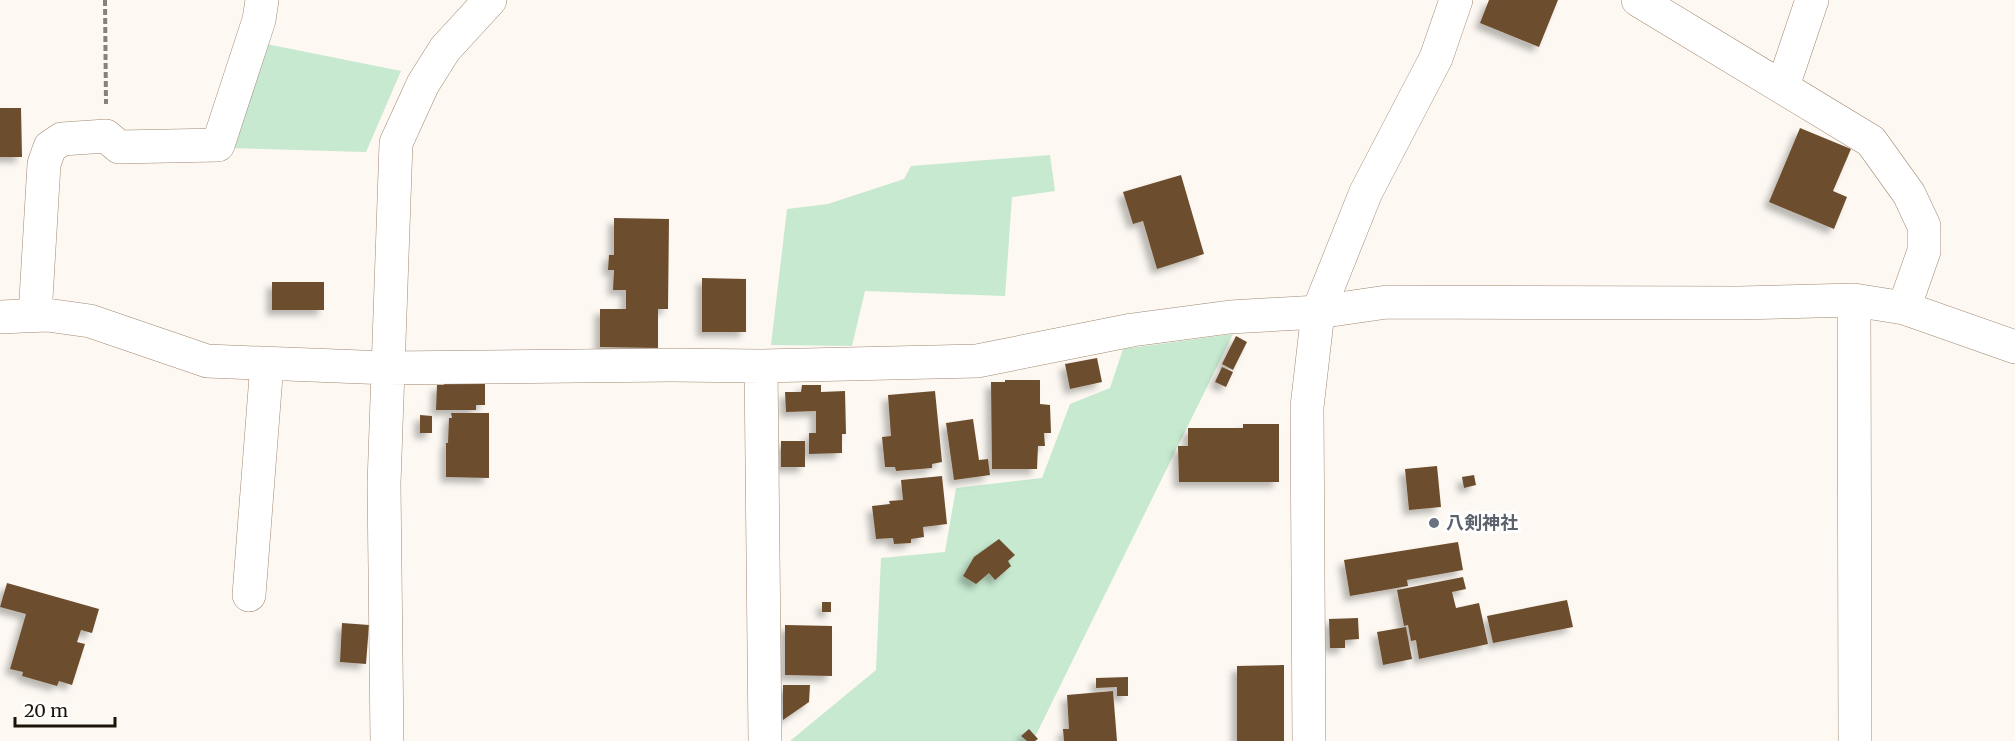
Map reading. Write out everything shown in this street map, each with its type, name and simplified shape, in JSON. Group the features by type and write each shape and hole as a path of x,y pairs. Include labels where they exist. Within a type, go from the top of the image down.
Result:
{"street":[{"path":"35,316 44,164 50,147 62,139 106,136 118,147 218,145 259,20 262,0"},
{"path":"387,741 384,484 396,143 423,84 445,49 490,0"},
{"path":"1309,741 1307,407 1318,312 1366,192 1436,58 1456,0"},
{"path":"1638,0 1871,141 1909,194 1924,226 1924,251 1904,308"},
{"path":"1783,86 1812,0"},
{"path":"1854,300 1856,741"},
{"path":"0,317 47,315 90,321 207,361 388,368 761,366 977,361 1132,330 1230,317 1318,312 1387,302 1739,303 1854,300 1904,308 2015,347"},
{"path":"249,595 267,363"},
{"path":"761,366 765,741"}],"path":[{"path":"105,0 106,136"}],"green space":[{"path":"247,40 401,71 366,152 226,148"},
{"path":"1050,155 1055,191 1012,197 1005,296 865,291 852,346 771,345 787,209 828,204 904,179 911,166"},
{"path":"1233,334 1033,741 790,741 876,670 881,558 945,552 956,488 1042,478 1070,404 1110,388 1123,349"}],"building":[{"path":"1489,0 1558,0 1539,47 1480,23"},
{"path":"0,108 21,108 22,157 0,157"},
{"path":"1800,128 1851,149 1833,191 1847,197 1834,229 1769,202"},
{"path":"1181,175 1204,254 1157,269 1143,221 1133,224 1123,192"},
{"path":"614,218 669,219 668,309 658,309 658,348 600,347 600,309 626,309 626,290 613,290 614,270 608,270 609,255 614,255"},
{"path":"702,278 746,279 746,332 702,332"},
{"path":"272,282 324,282 324,310 272,310"},
{"path":"1236,336 1247,342 1233,370 1222,364"},
{"path":"1097,358 1102,382 1070,389 1065,364"},
{"path":"1222,367 1233,372 1226,387 1215,382"},
{"path":"1005,380 1040,380 1040,404 1050,405 1051,433 1044,433 1045,446 1038,446 1037,469 992,469 991,382 1005,382"},
{"path":"444,381 485,382 485,405 476,405 476,410 436,410 437,385 444,385"},
{"path":"802,385 821,385 821,392 845,391 846,434 842,434 842,453 809,454 809,433 816,433 816,411 786,412 785,392 801,392"},
{"path":"935,391 942,462 932,464 932,468 896,471 895,467 885,467 882,437 891,436 888,395"},
{"path":"451,413 489,413 489,478 446,477 446,443 448,443"},
{"path":"420,415 432,416 432,433 420,433"},
{"path":"973,419 979,460 988,459 990,475 954,480 946,423"},
{"path":"1243,424 1279,424 1279,482 1179,482 1178,446 1188,446 1188,428 1243,428"},
{"path":"781,441 805,441 805,467 781,467"},
{"path":"1437,466 1441,507 1409,510 1405,469"},
{"path":"1474,475 1476,485 1464,488 1462,477"},
{"path":"942,476 947,524 923,527 924,537 911,539 911,543 894,544 893,538 876,539 872,506 903,500 901,480"},
{"path":"999,539 1015,555 1008,561 1011,566 995,580 989,573 976,584 963,576 974,557"},
{"path":"1458,542 1463,570 1407,580 1408,586 1350,596 1344,560"},
{"path":"1463,577 1466,589 1452,592 1456,608 1479,603 1488,644 1419,659 1416,640 1411,641 1408,625 1404,626 1397,590"},
{"path":"7,583 99,609 92,633 81,630 77,642 85,644 72,685 59,681 57,686 22,676 23,672 10,669 26,614 0,607"},
{"path":"1567,600 1573,627 1493,643 1487,616"},
{"path":"822,602 831,602 831,612 822,612"},
{"path":"1358,618 1359,639 1345,640 1345,648 1330,648 1329,619"},
{"path":"342,623 369,625 366,664 340,662"},
{"path":"785,625 832,626 832,676 785,675"},
{"path":"1406,627 1412,659 1383,665 1377,632"},
{"path":"1284,665 1284,741 1237,741 1237,666"},
{"path":"1128,677 1128,696 1117,696 1117,687 1096,688 1096,678"},
{"path":"783,685 810,685 809,702 783,720"},
{"path":"1113,691 1117,741 1064,741 1063,729 1069,729 1067,695"},
{"path":"1029,729 1038,739 1027,741 1021,736"}],"place":[{"name":"八剣神社","path":"1434,523"}]}
